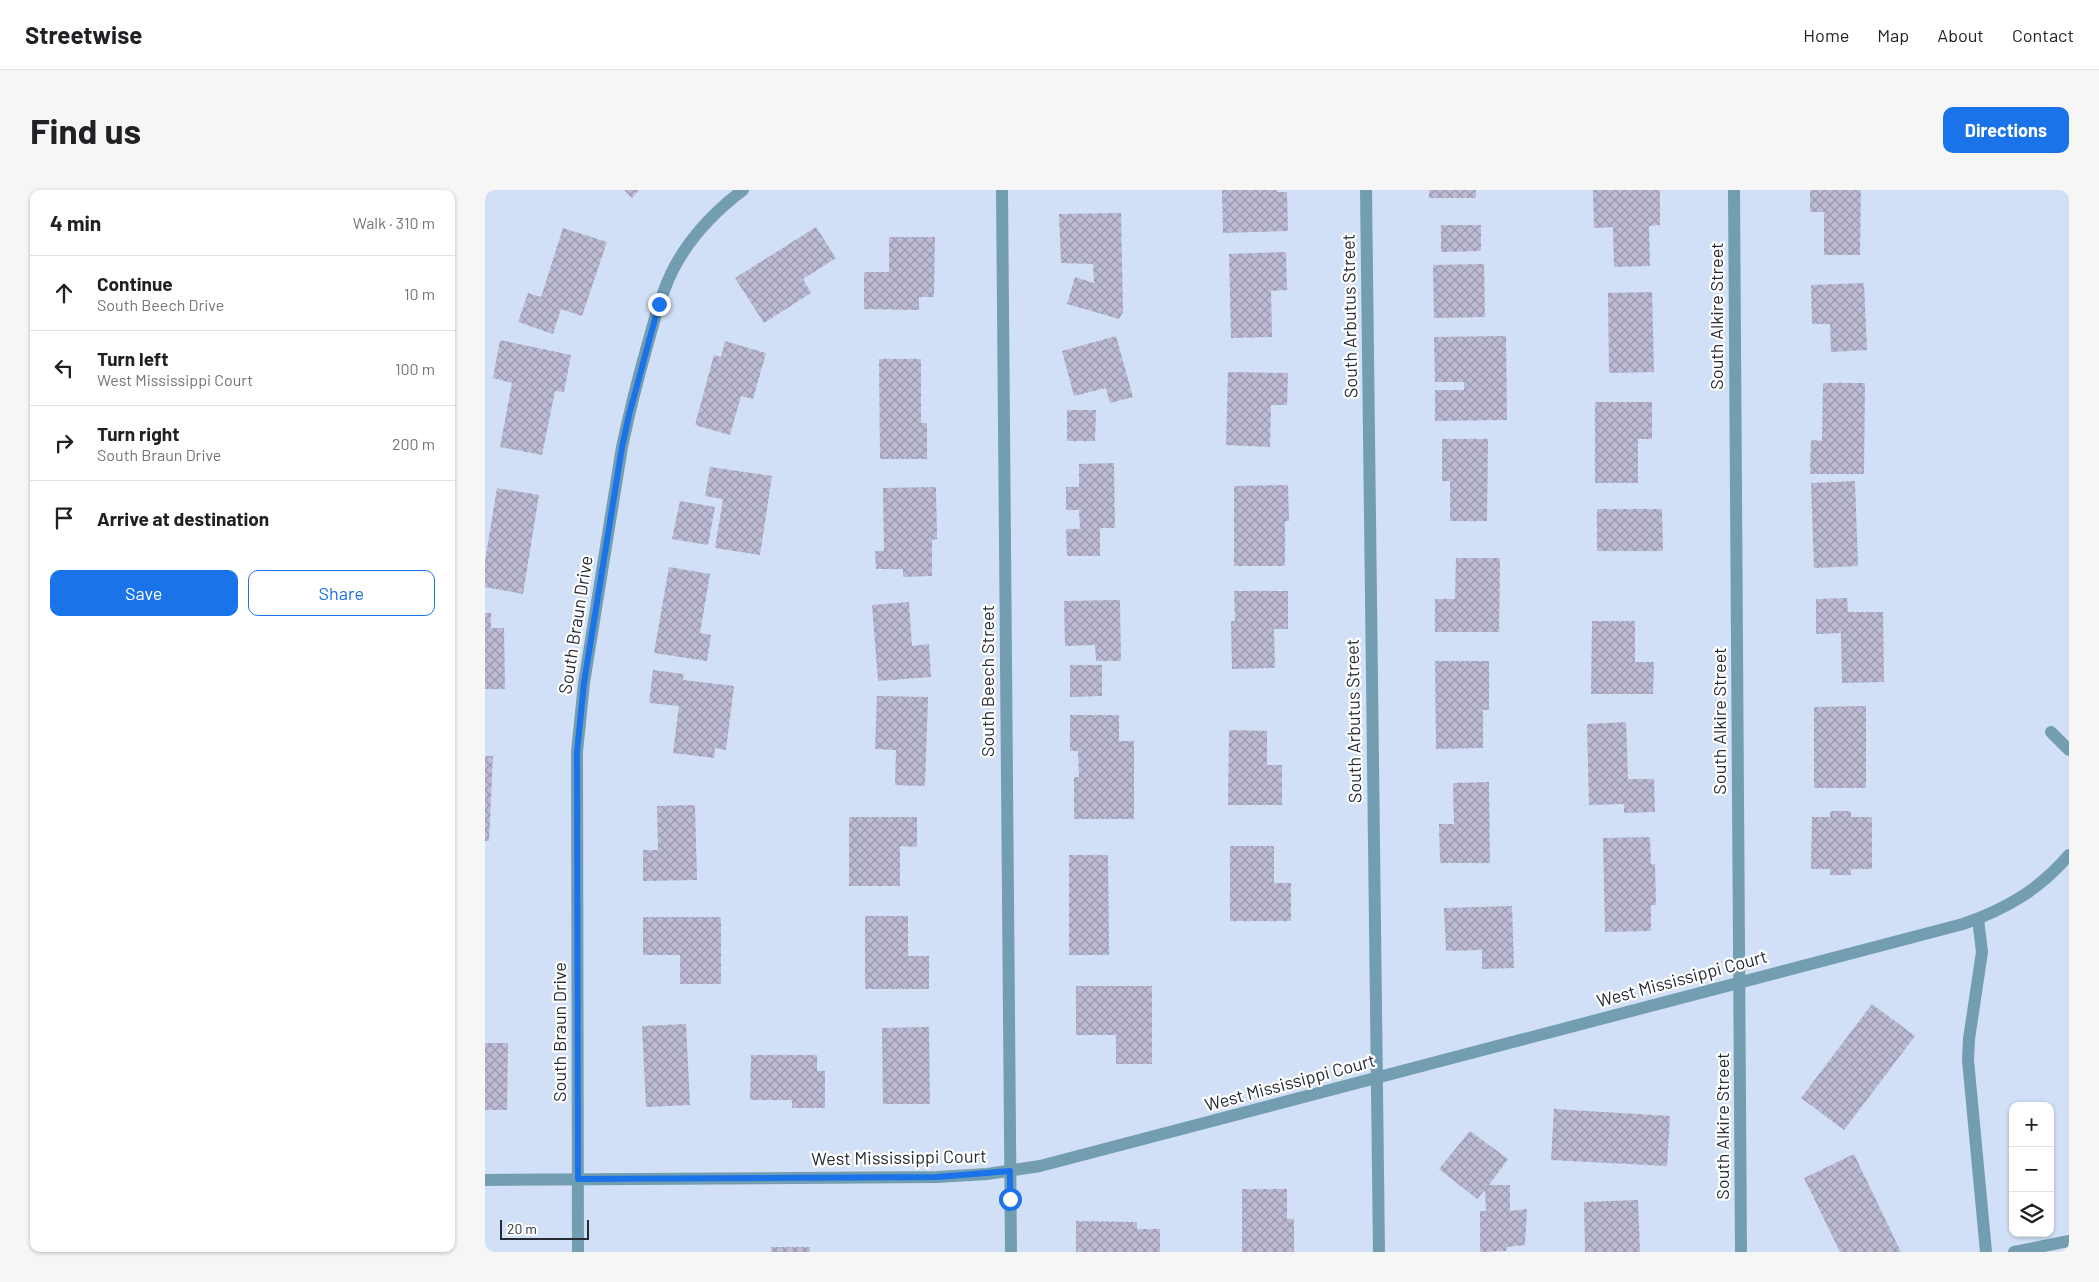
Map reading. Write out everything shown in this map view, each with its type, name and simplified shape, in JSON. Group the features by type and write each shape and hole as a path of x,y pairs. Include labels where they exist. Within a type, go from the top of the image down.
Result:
{"street":[{"name":"South Braun Drive","path":"578,1252 577,752 584,683 622,447 640,369 665,285 706,222 719,208 743,190"},
{"name":"South Beech Street","path":"1002,190 1011,1252"},
{"name":"South Arbutus Street","path":"1366,190 1379,1252"},
{"name":"South Alkire Street","path":"1734,190 1741,1252"},
{"path":"2051,732 2069,750"},
{"name":"West Mississippi Court","path":"485,1180 937,1177 1010,1171 1077,1158 1979,919 2018,901 2069,855"},
{"path":"1979,919 1981,952 1969,1039 1968,1060 1986,1252"},
{"path":"2014,1252 2069,1241"}],"building":[{"path":"624,190 639,190 632,198"},
{"path":"1222,190 1277,190 1277,192 1287,192 1288,231 1223,233"},
{"path":"1429,190 1476,190 1476,198 1429,198"},
{"path":"1593,190 1660,190 1660,225 1649,226 1650,266 1614,267 1613,227 1594,228"},
{"path":"1810,190 1861,190 1860,255 1824,255 1824,212 1810,212"},
{"path":"1121,213 1123,312 1119,319 1067,304 1075,277 1094,283 1093,264 1061,263 1059,214"},
{"path":"1441,225 1481,225 1481,251 1441,252"},
{"path":"816,227 836,258 803,279 811,293 764,323 735,278"},
{"path":"563,228 607,242 582,316 561,309 553,334 518,322 528,293 541,297"},
{"path":"889,237 935,237 934,297 919,297 919,310 864,309 864,272 889,272"},
{"path":"1286,252 1287,290 1271,291 1272,337 1231,338 1229,254"},
{"path":"1484,264 1485,317 1434,318 1433,265"},
{"path":"1864,283 1867,350 1831,352 1830,324 1812,324 1811,285"},
{"path":"1652,292 1654,372 1609,373 1608,293"},
{"path":"1116,336 1133,397 1110,403 1106,388 1074,396 1062,351"},
{"path":"1506,336 1507,420 1435,421 1435,390 1464,390 1464,382 1435,382 1434,337"},
{"path":"500,340 571,355 564,392 555,391 542,455 500,447 512,383 493,378"},
{"path":"725,341 766,353 753,399 741,396 730,435 695,425 714,355 721,357"},
{"path":"879,359 921,359 921,423 927,423 927,459 880,459"},
{"path":"1228,372 1288,373 1287,405 1271,405 1270,447 1226,445"},
{"path":"1823,383 1865,383 1864,474 1810,474 1811,440 1822,441"},
{"path":"1595,402 1652,402 1652,439 1638,439 1638,483 1595,483"},
{"path":"1067,410 1096,410 1095,441 1067,441"},
{"path":"1442,439 1488,439 1487,521 1450,521 1450,481 1442,481"},
{"path":"1114,463 1115,528 1100,528 1100,556 1067,556 1066,529 1080,529 1079,510 1066,510 1066,487 1079,487 1079,464"},
{"path":"710,467 772,476 760,555 715,548 723,499 705,496"},
{"path":"1855,481 1858,566 1814,568 1811,483"},
{"path":"1288,485 1289,521 1285,521 1285,566 1234,566 1234,486"},
{"path":"936,487 937,539 932,540 932,576 903,577 903,569 876,569 875,551 884,551 883,488"},
{"path":"497,488 539,495 523,594 485,587 485,561"},
{"path":"680,501 715,507 708,545 672,539"},
{"path":"1597,509 1662,509 1663,551 1597,551"},
{"path":"1456,558 1500,558 1499,632 1435,632 1435,599 1455,599"},
{"path":"669,567 710,574 700,633 711,635 707,661 654,653"},
{"path":"1234,591 1288,591 1288,629 1274,629 1275,668 1232,669 1231,621 1235,621"},
{"path":"1847,598 1848,612 1883,612 1884,682 1842,683 1841,633 1816,634 1816,599"},
{"path":"1120,600 1121,661 1096,661 1095,645 1065,646 1064,601"},
{"path":"909,602 912,646 929,644 931,677 878,681 872,605"},
{"path":"485,613 491,613 491,628 504,628 505,689 485,689"},
{"path":"1592,621 1635,621 1635,662 1654,662 1653,694 1591,694"},
{"path":"1435,661 1489,661 1489,710 1483,710 1483,748 1436,749"},
{"path":"1070,665 1102,665 1102,696 1070,697"},
{"path":"653,670 684,674 683,680 734,686 726,750 715,748 714,758 673,753 679,706 649,703"},
{"path":"877,696 928,697 925,786 895,785 896,750 875,749"},
{"path":"1866,706 1866,788 1814,788 1814,707"},
{"path":"1070,715 1119,715 1119,741 1134,741 1134,819 1074,819 1074,777 1079,777 1078,751 1070,751"},
{"path":"1626,722 1628,779 1654,779 1655,812 1624,813 1624,804 1589,805 1587,724"},
{"path":"1229,730 1267,731 1267,765 1282,765 1282,805 1228,805"},
{"path":"485,756 493,756 489,841 485,841"},
{"path":"1489,782 1490,863 1440,863 1439,824 1454,824 1453,783"},
{"path":"695,805 697,880 643,881 643,850 658,850 657,806"},
{"path":"1830,811 1851,811 1851,817 1872,817 1872,869 1851,869 1851,875 1830,875 1830,869 1811,869 1812,817 1830,817"},
{"path":"849,817 917,817 917,847 900,846 900,886 849,886"},
{"path":"1650,837 1651,864 1655,864 1656,905 1651,905 1651,931 1605,932 1603,838"},
{"path":"1230,846 1274,846 1274,883 1291,883 1291,921 1230,921"},
{"path":"1069,855 1108,855 1109,955 1069,955"},
{"path":"1512,906 1514,968 1482,969 1482,950 1446,951 1444,908"},
{"path":"865,916 908,916 908,956 929,956 929,989 865,989"},
{"path":"643,917 721,917 721,984 680,984 680,955 643,955"},
{"path":"1076,986 1152,986 1152,1064 1116,1064 1116,1035 1076,1035"},
{"path":"1872,1004 1915,1036 1844,1130 1801,1098"},
{"path":"686,1024 690,1105 646,1107 642,1026"},
{"path":"929,1027 930,1104 883,1104 882,1028"},
{"path":"485,1043 508,1043 507,1110 485,1110"},
{"path":"751,1055 817,1055 817,1071 825,1071 825,1108 792,1108 792,1100 750,1100"},
{"path":"1554,1109 1670,1116 1667,1166 1551,1160"},
{"path":"1470,1131 1508,1159 1489,1185 1510,1185 1510,1211 1527,1209 1525,1245 1507,1247 1506,1251 1480,1252 1480,1211 1486,1211 1485,1190 1477,1199 1439,1169"},
{"path":"1854,1154 1901,1252 1840,1252 1804,1178"},
{"path":"1242,1189 1287,1189 1287,1219 1294,1219 1294,1252 1242,1252"},
{"path":"1638,1200 1640,1252 1585,1252 1584,1202"},
{"path":"1076,1221 1137,1222 1137,1229 1160,1229 1160,1252 1076,1252"},
{"path":"771,1247 810,1247 810,1252 771,1252"}],"route":[{"path":"659,304 640,369 622,447 584,683 577,752 578,1179 937,1177 1010,1171 1010,1199"}]}
